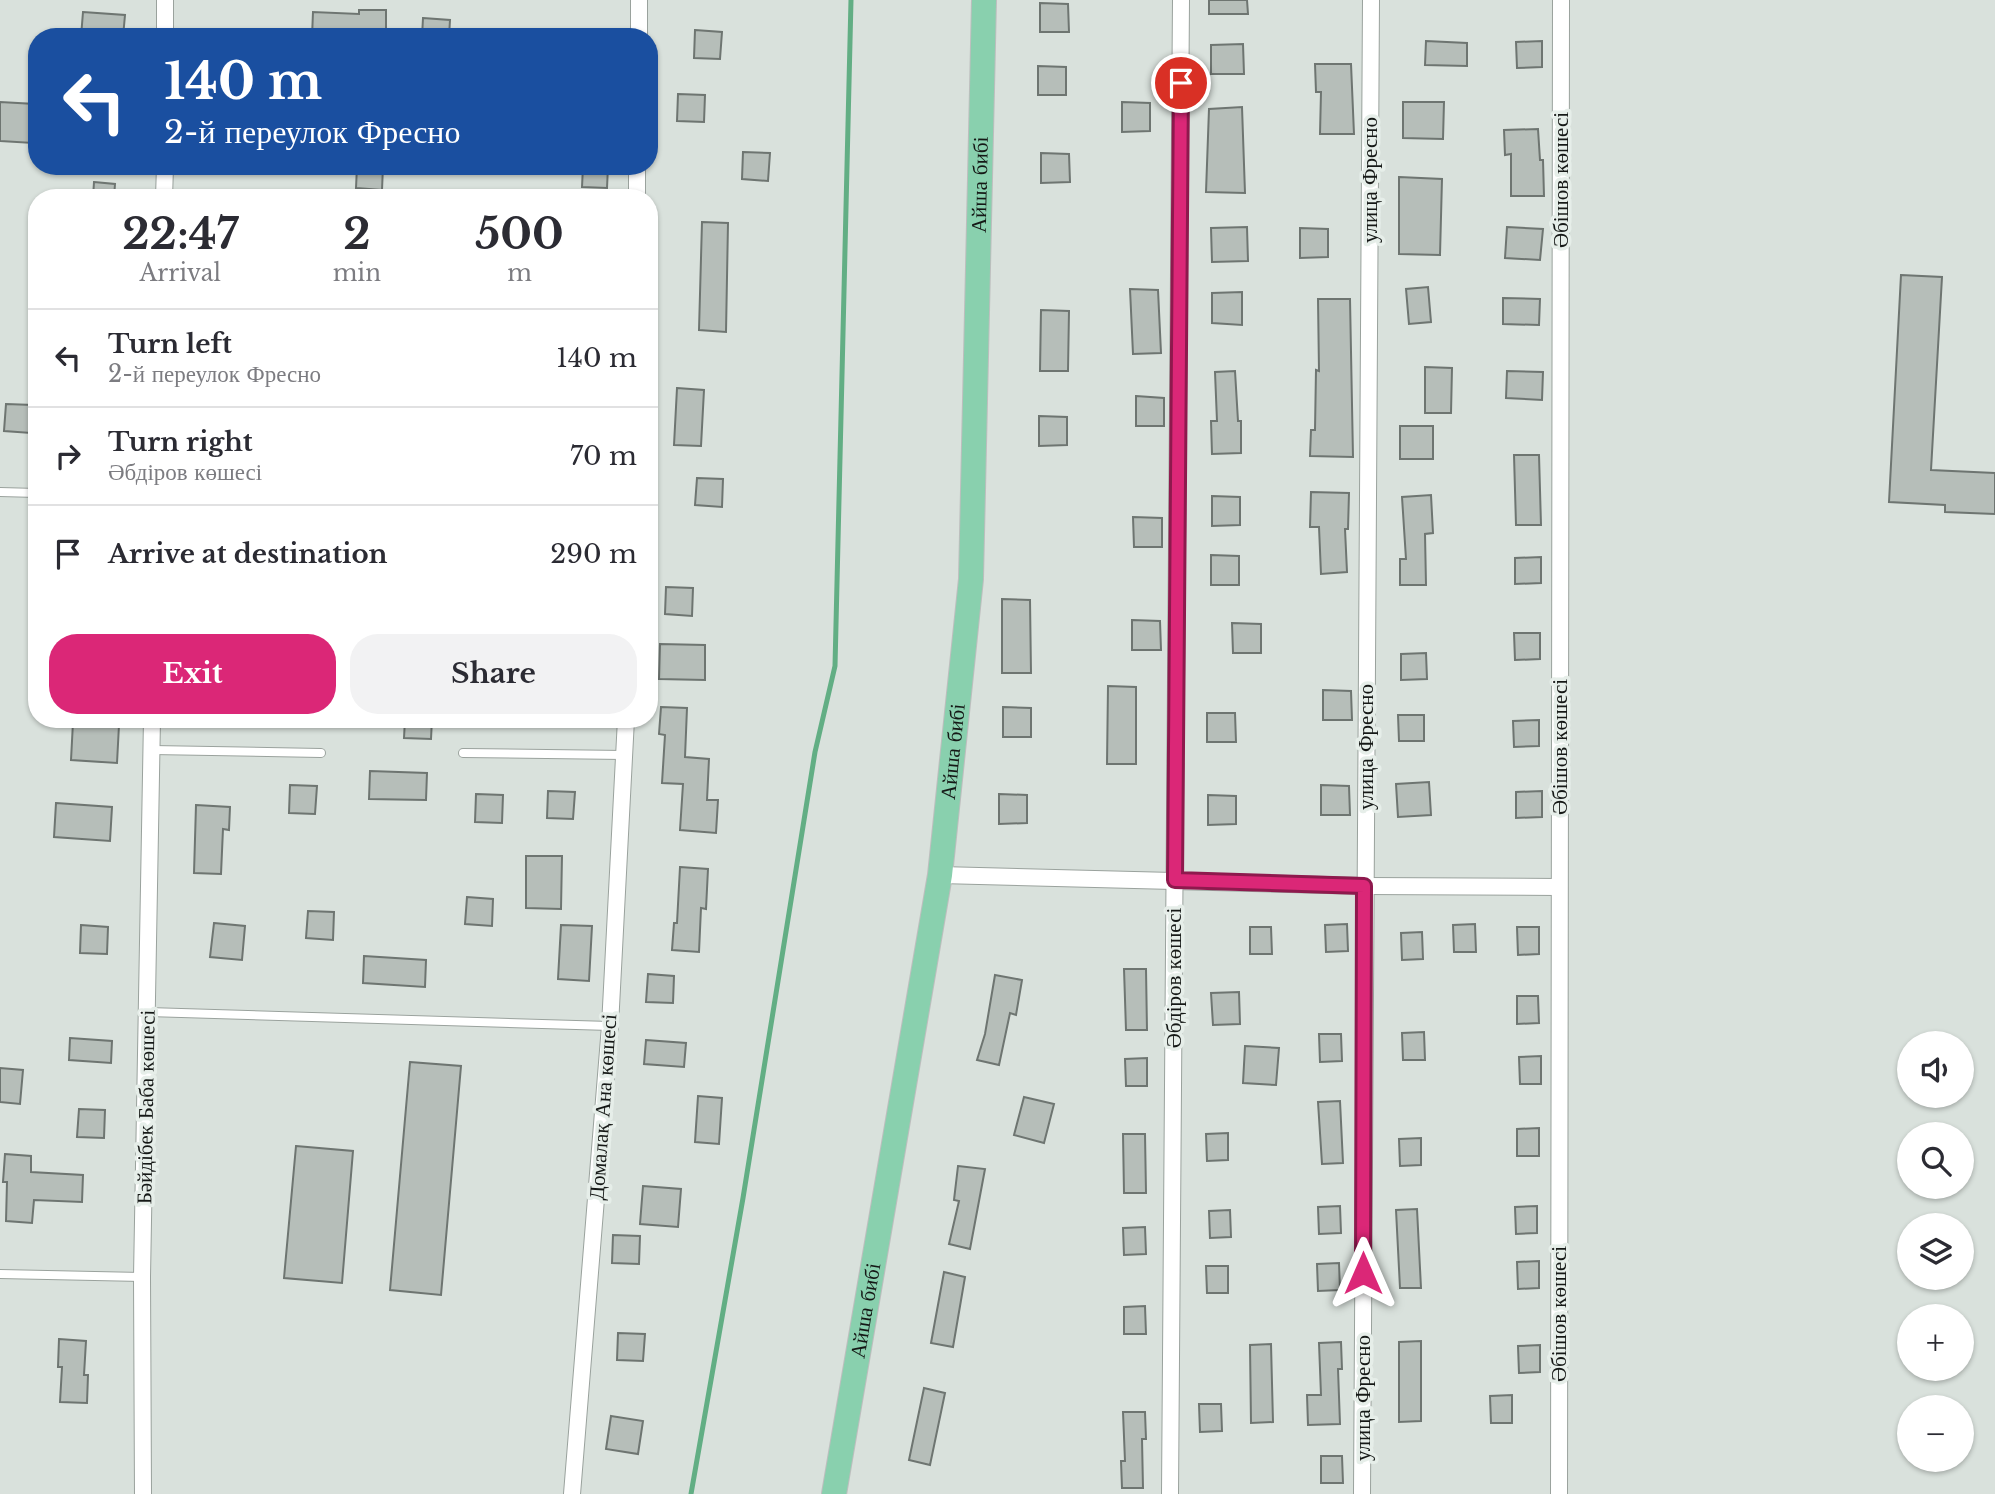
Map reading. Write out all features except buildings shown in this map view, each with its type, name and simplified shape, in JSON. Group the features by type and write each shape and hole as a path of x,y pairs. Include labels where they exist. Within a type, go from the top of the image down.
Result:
{"main road":[{"name":"Айша бибі","path":"834,1494 940,876 971,579 984,0"}],"street":[{"path":"165,0 165,28"},
{"path":"639,0 639,28"},
{"name":"Әбдіров көшесі","path":"1170,1494 1181,0"},
{"name":"улица Фресно","path":"1362,1494 1371,0"},
{"name":"Әбішов көшесі","path":"1559,1494 1561,0"},
{"name":"Бәйдібек Баба көшесі","path":"143,1494 142,1277 152,728"},
{"name":"Домалақ Ана көшесі","path":"572,1494 610,1026 626,728"},
{"path":"940,876 1364,886 1559,887"}],"lane":[{"path":"0,492 28,493"},
{"path":"152,750 321,753"},
{"path":"463,753 624,755"},
{"path":"148,1012 610,1026"},
{"path":"0,1274 142,1277"}],"waterway":[{"path":"691,1494 743,1198 815,752 835,666 851,0"}],"route":[{"path":"1181,83 1175,880 1364,886 1363,1273"}]}
